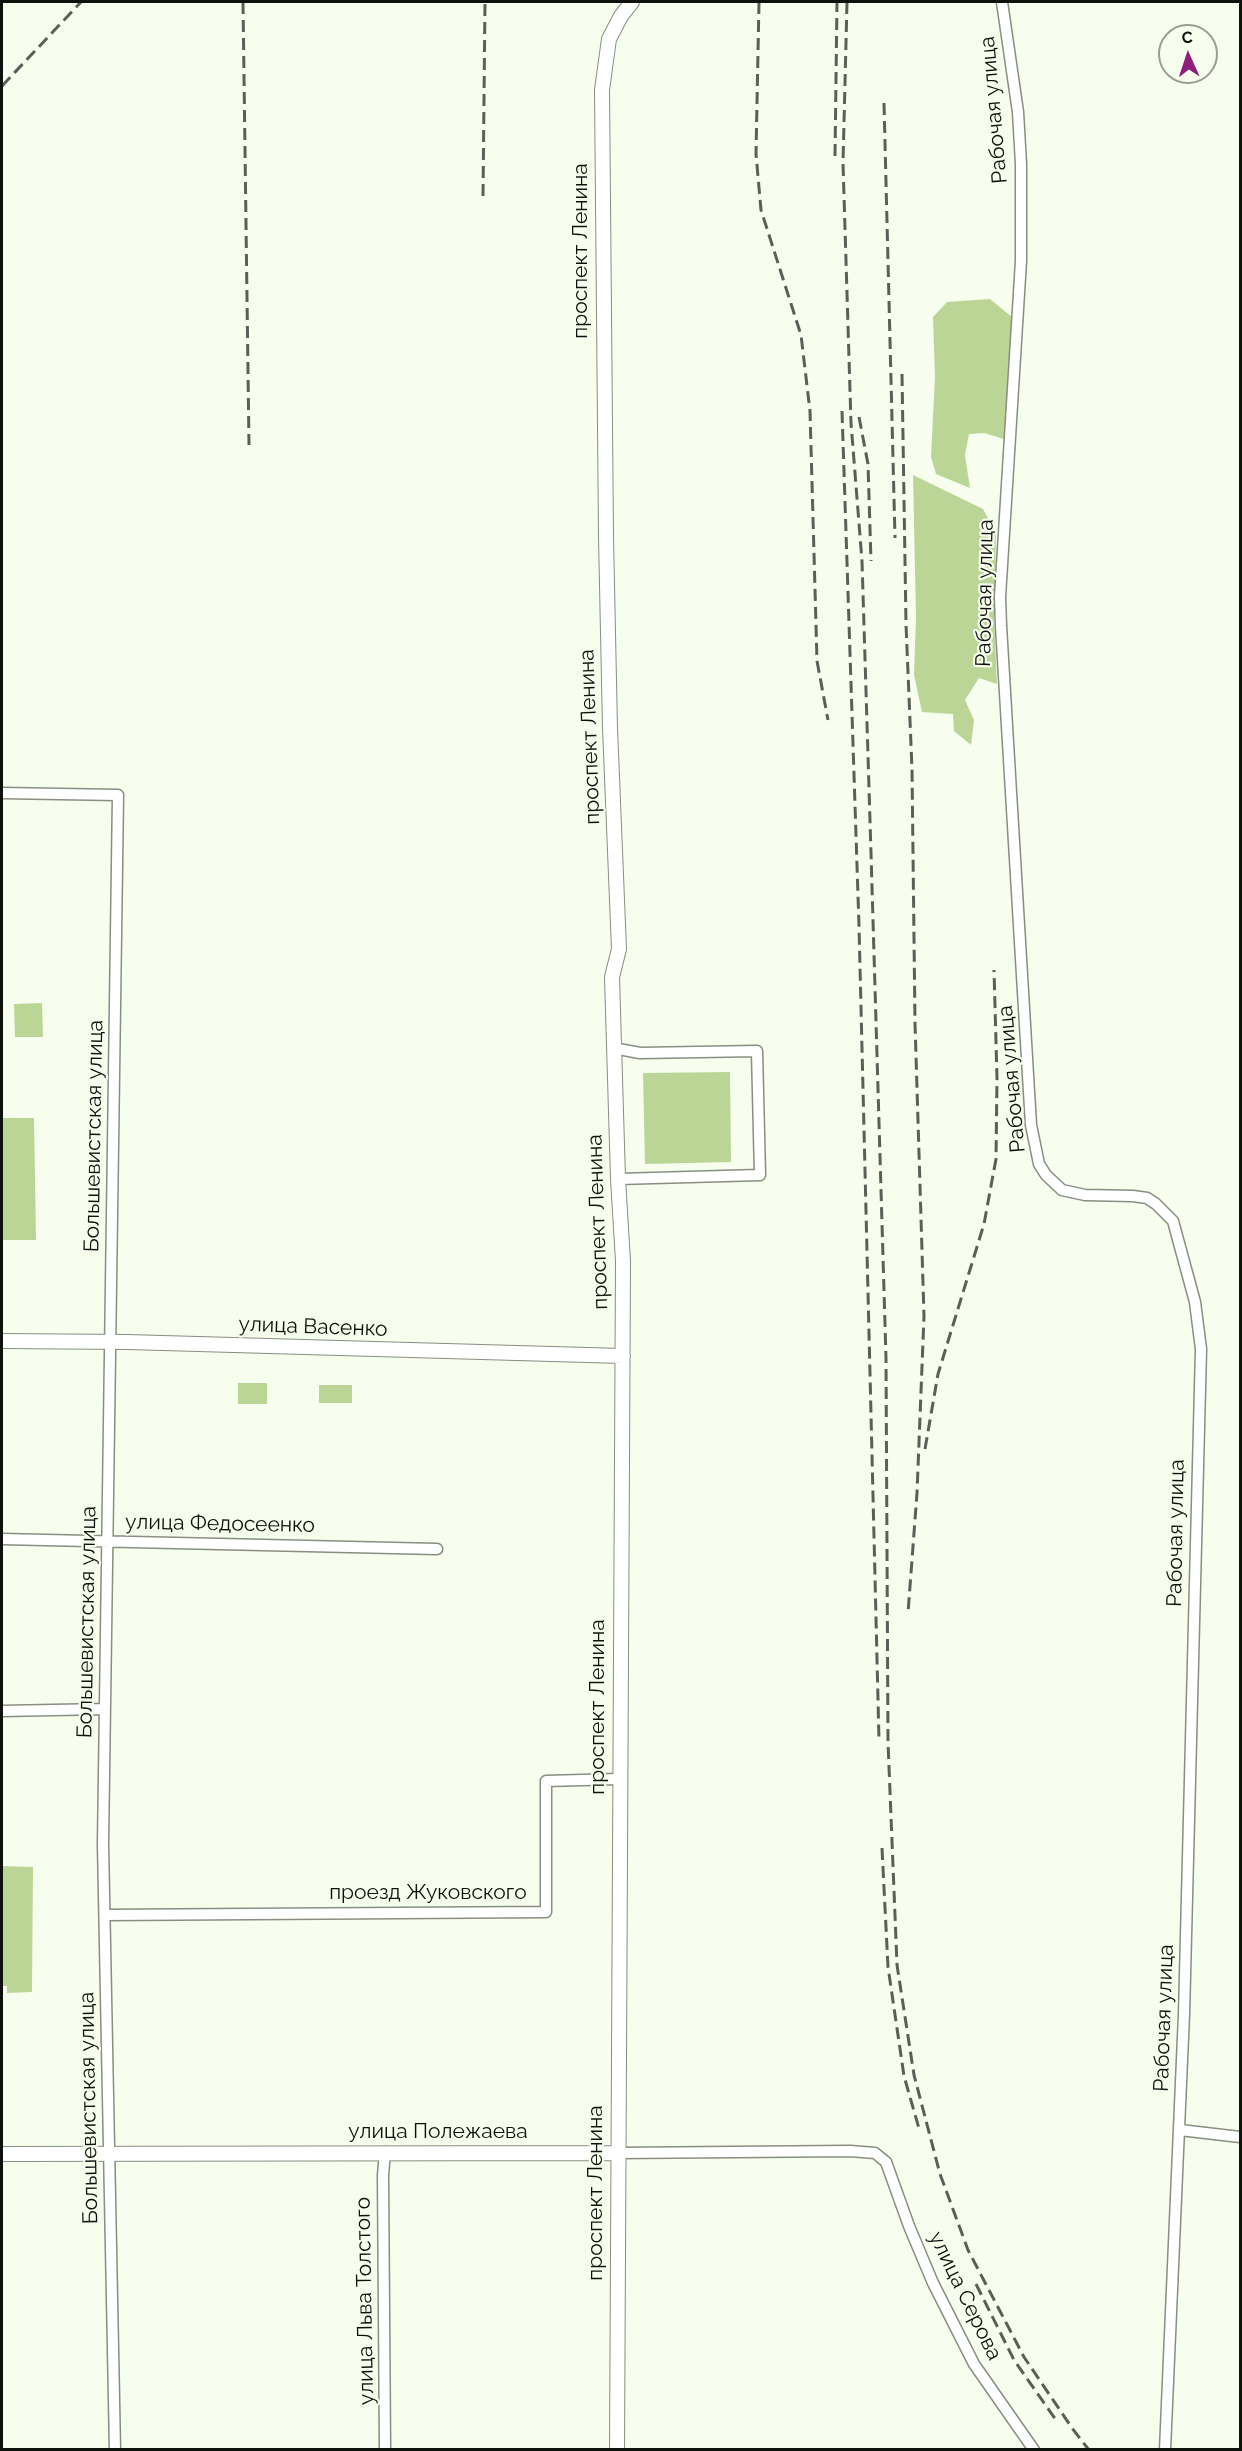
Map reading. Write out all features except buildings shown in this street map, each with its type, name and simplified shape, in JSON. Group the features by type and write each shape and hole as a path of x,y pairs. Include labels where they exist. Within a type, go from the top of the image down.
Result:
{"main road":[{"name":"проспект Ленина","path":"617,2450 623,1261 618,1179 612,976 619,949 610,728 606,549 602,90 609,39 621,16 632,2"},
{"name":"улица Васенко","path":"2,1341 623,1356"},
{"name":"улица Полежаева","path":"2,2154 617,2153"}],"street":[{"name":"Рабочая улица","path":"1002,2 1018,112 1021,261 1000,597 1031,1125 1040,1164 1046,1175 1062,1190 1084,1195 1147,1198 1173,1221 1195,1302 1201,1349 1185,2004 1165,2450"},
{"name":"Большевистская улица","path":"2,793 118,795 104,1844 115,2450"},
{"path":"614,1048 640,1053 756,1051 760,1174 618,1179"},
{"name":"улица Федосеенко","path":"2,1539 437,1549"},
{"path":"2,1711 105,1709"},
{"name":"проезд Жуковского","path":"105,1915 546,1912 546,1781 619,1779"},
{"path":"1180,2130 1240,2137"},
{"name":"улица Льва Толстого","path":"385,2152 383,2187 385,2450"},
{"name":"улица Полежаева","path":"617,2153 875,2153"},
{"name":"улица Серова","path":"875,2153 886,2162 933,2283 974,2364 1034,2450"}],"green space":[{"path":"990,299 1012,317 1004,439 984,433 969,434 965,455 970,488 936,474 931,457 935,377 933,317 947,302"},
{"path":"913,475 983,509 996,533 994,616 997,684 979,678 965,700 974,720 971,745 954,731 953,714 922,712 914,675 916,618"},
{"path":"42,1003 43,1037 15,1037 14,1004"},
{"path":"730,1072 731,1162 645,1164 643,1073"},
{"path":"2,1118 34,1118 36,1240 2,1240"},
{"path":"238,1383 267,1383 267,1404 238,1404"},
{"path":"319,1385 352,1385 352,1403 319,1403"},
{"path":"2,1866 33,1867 32,1992 7,1993 7,1986 2,1986"}],"railway":[{"path":"2,86 81,2"},
{"path":"243,2 249,445"},
{"path":"483,196 485,2"},
{"path":"759,2 756,154 761,210 801,335 810,411 817,661 828,720"},
{"path":"835,156 837,2"},
{"path":"847,2 843,163 851,423 862,561 871,853 886,1358 888,1742 897,1965 914,2075 940,2174 968,2250 1024,2357 1089,2450"},
{"path":"884,103 895,538"},
{"path":"902,374 906,624 912,769 915,1023 924,1316 917,1493 908,1613"},
{"path":"842,411 859,926 879,1740"},
{"path":"859,417 868,464 871,561"},
{"path":"925,1449 938,1374 984,1224 996,1159 997,1078 994,970"},
{"path":"882,1848 888,1967 904,2076 920,2132"},
{"path":"976,2284 1014,2360 1058,2423"}]}
